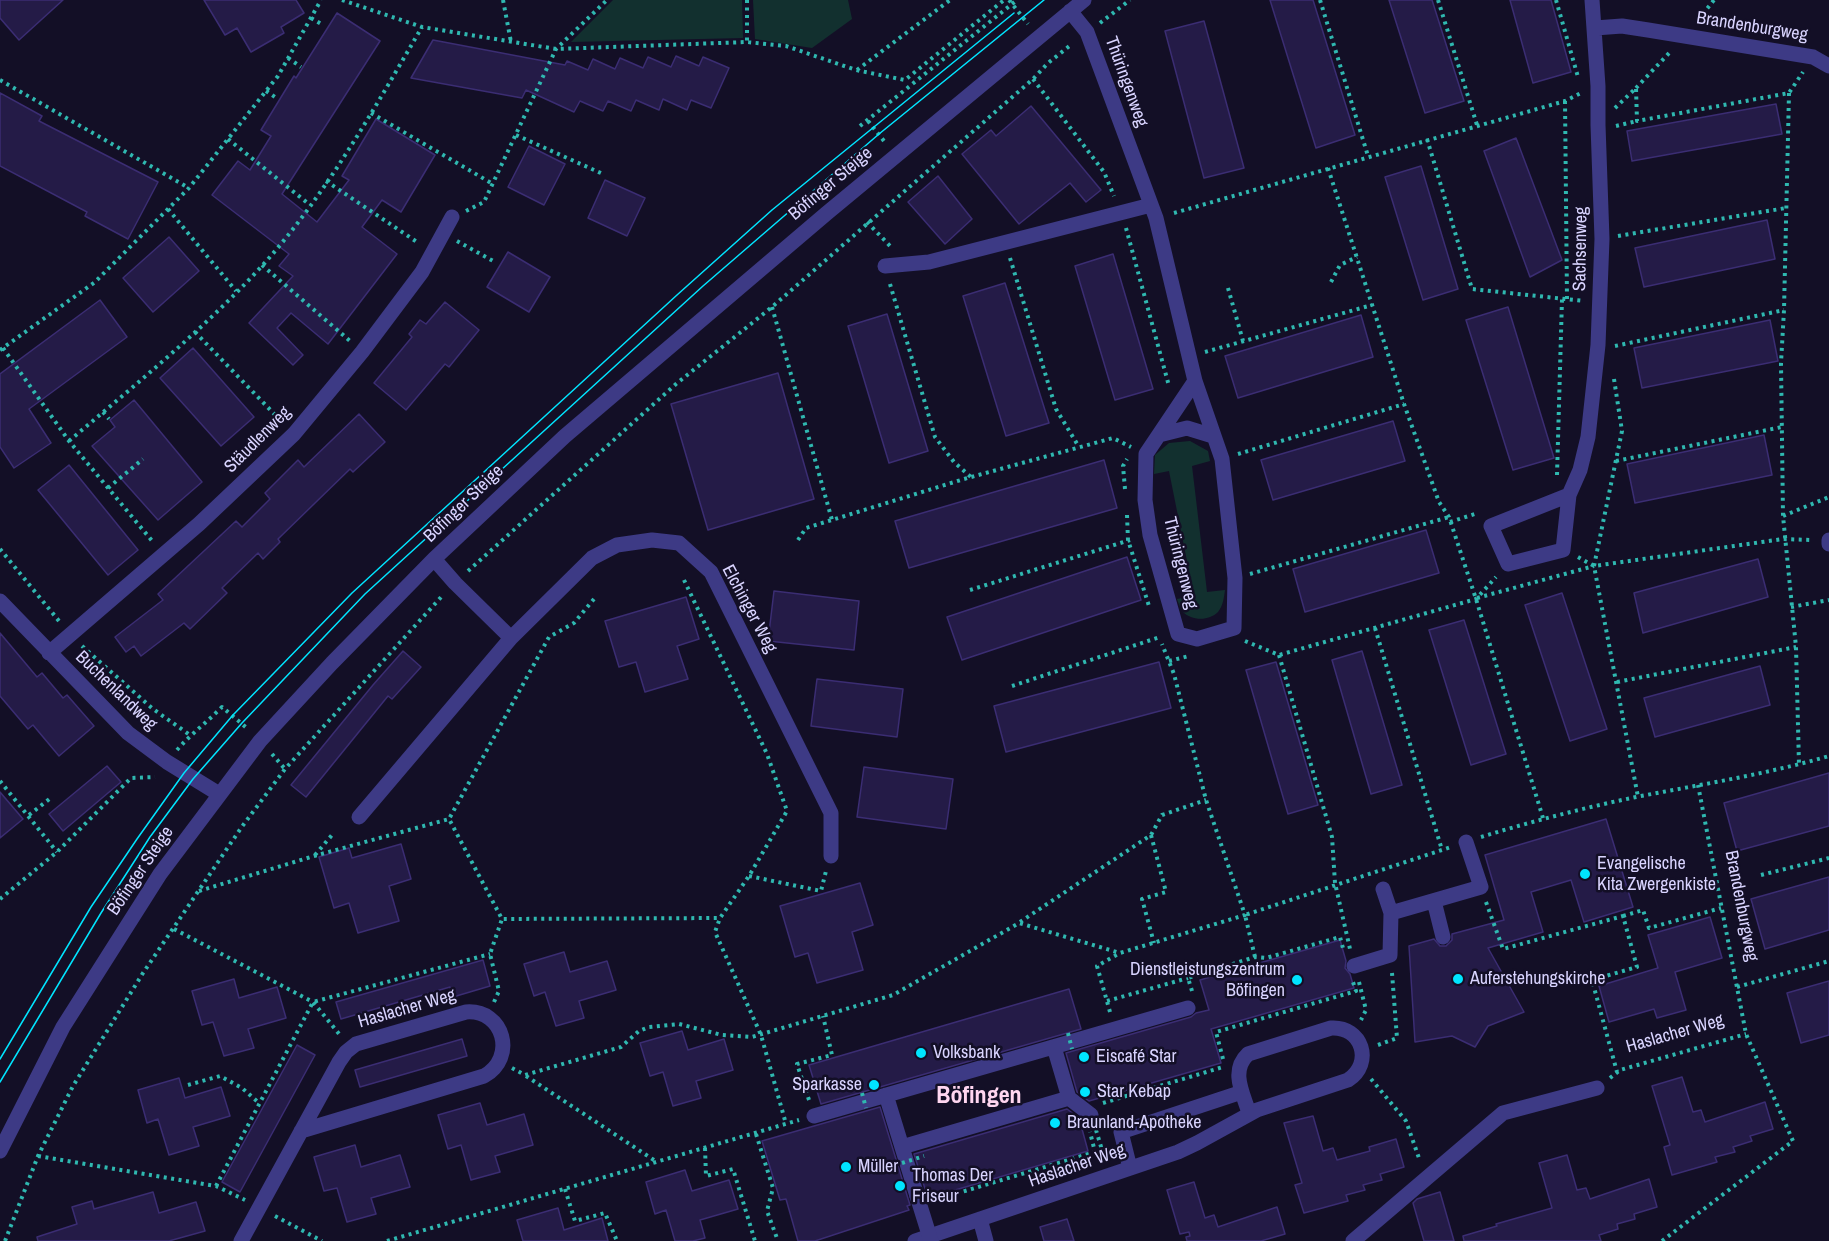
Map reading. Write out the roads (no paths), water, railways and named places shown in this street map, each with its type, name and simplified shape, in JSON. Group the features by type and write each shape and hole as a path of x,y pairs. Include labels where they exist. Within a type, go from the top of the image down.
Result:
{"street":[{"name":"Böfinger Steige","path":"0,1151 63,1027 160,874 260,741 332,663 434,559 564,436 672,342 1084,0"},
{"name":"Sachsenweg","path":"1569,495 1491,526 1508,564 1563,550 1569,495 1580,470 1588,438 1598,345 1602,239 1598,86 1592,0"},
{"name":"Thüringenweg","path":"1070,11 1087,32 1153,212 1195,381 1222,459 1235,578 1234,628 1197,639 1178,634 1150,536 1139,450 1159,435"},
{"name":"Brandenburgweg","path":"1595,28 1622,26 1684,36 1813,57 1829,66"},
{"path":"885,266 928,262 1121,213 1153,212"},
{"name":"Stäudlenweg","path":"50,653 199,524 294,434 362,352 422,272 452,217"},
{"path":"1159,435 1195,381"},
{"path":"1159,435 1187,428 1213,436"},
{"name":"Elchinger Weg","path":"359,817 511,638 592,558 617,545 652,540 679,543 711,572 831,813 831,856"},
{"path":"434,559 454,583 511,638"},
{"name":"Buchenlandweg","path":"0,601 128,733 167,762 219,794"},
{"path":"1391,913 1481,887 1466,842"},
{"path":"1351,968 1390,955 1391,913 1383,889"},
{"path":"1434,901 1443,937"},
{"path":"814,1116 1054,1047 1191,1003"},
{"name":"Haslacher Weg","path":"241,1241 301,1131 339,1062 351,1048 370,1039 471,1011 495,1022 502,1035 504,1046 500,1061 493,1070 479,1078 301,1131"},
{"name":"Haslacher Weg","path":"915,1241 1192,1147 1249,1113 1348,1080 1360,1067 1363,1050 1354,1035 1345,1029 1334,1028 1252,1052 1245,1057 1238,1069 1242,1092"},
{"path":"1054,1047 1069,1098 1088,1111"},
{"path":"1353,1241 1503,1113 1597,1088"},
{"path":"1130,1168 1121,1132 1242,1092 1249,1113"},
{"path":"886,1095 902,1147 924,1198 931,1241"},
{"path":"902,1147 1069,1098"},
{"path":"980,1219 986,1241"}],"tram line":[{"path":"0,1082 101,913 150,837 193,779 242,723 365,594 703,286 879,134 1044,0"},
{"path":"0,1059 91,907 137,839 184,773 233,715 352,593 677,295 772,210 1014,13"}],"place":[{"name":"Evangelische Kita Zwergenkiste","path":"1585,874"},
{"name":"Auferstehungskirche","path":"1458,979"},
{"name":"Dienstleistungszentrum Böfingen","path":"1297,980"},
{"name":"Volksbank","path":"921,1053"},
{"name":"Eiscafé Star","path":"1084,1057"},
{"name":"Sparkasse","path":"874,1085"},
{"name":"Star Kebap","path":"1085,1092"},
{"name":"Braunland-Apotheke","path":"1055,1123"},
{"name":"Müller","path":"846,1167"},
{"name":"Thomas Der Friseur","path":"900,1186"}],"district":[{"name":"Böfingen","path":"979,1097"}]}
